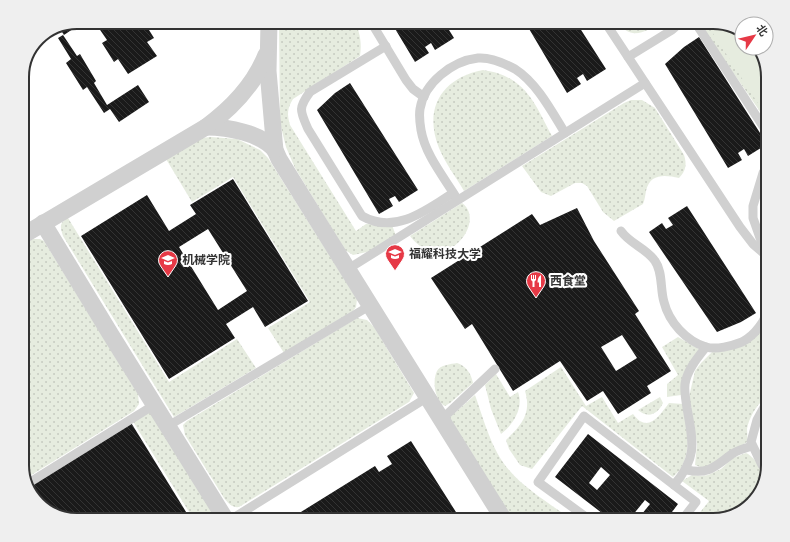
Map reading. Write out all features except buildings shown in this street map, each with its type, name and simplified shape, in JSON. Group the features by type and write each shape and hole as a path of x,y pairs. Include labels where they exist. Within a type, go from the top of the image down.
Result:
{"street":[{"path":"269,29 268,71 275,150"},
{"path":"29,232 224,114 251,85 269,49"},
{"path":"206,126 223,127 261,138 270,144 275,150 279,159 500,513"},
{"path":"43,223 222,513"}],"lane":[{"path":"375,29 406,80 413,89 424,97"},
{"path":"610,29 740,227 753,244 761,251"},
{"path":"628,57 673,29"},
{"path":"700,29 761,123"},
{"path":"386,46 310,92 302,102 301,113 308,129 362,216 368,220 381,222 401,222 456,196 565,133 645,83"},
{"path":"456,196 430,154 421,131 420,109 424,97 427,89 443,72 459,64 478,58 497,60 516,70 544,98 565,133"},
{"path":"761,180 753,206 753,218 761,240"},
{"path":"348,269 404,234 456,196"},
{"path":"401,222 404,234"},
{"path":"621,231 626,238 645,251 655,261 658,268 664,302 672,321 681,331 706,347 717,348 742,342 753,334 761,324"},
{"path":"168,426 371,305"},
{"path":"674,485 686,470 692,449 692,434 685,399 685,384 693,365 706,347"},
{"path":"442,419 495,369"},
{"path":"241,513 428,397"},
{"path":"32,481 154,405"},
{"path":"761,413 757,420 751,442 761,463"},
{"path":"580,513 538,482 584,416 696,502 687,513"},
{"path":"686,470 700,471 712,468 733,453 752,446"}],"shaded area":[{"path":"279,29 358,29 361,47 360,56 293,99 288,115 290,125 356,231 366,224 392,225 396,236 367,252 353,255 345,250 295,168 286,147 280,123"},
{"path":"625,29 650,29 638,33"},
{"path":"704,29 719,29 734,34 734,56 756,56 761,71 761,113"},
{"path":"710,29 719,29 734,34 734,56 756,56 761,71 761,108"},
{"path":"483,70 497,73 509,78 519,85 526,92 540,112 552,136 464,191 441,154 433,120 435,108 440,97 447,88 457,80 469,74"},
{"path":"631,100 642,100 655,108 684,155 685,167 679,178 663,176 655,178 648,185 643,204 614,221 603,212 587,186 582,183 575,183 551,196 541,192 522,166"},
{"path":"211,137 237,139 260,150 268,158 357,299 356,307 353,311 284,353 268,328 310,302 233,177 192,202 166,159 200,138"},
{"path":"462,203 469,212 469,222 466,233 458,243 448,249 436,252 423,248 410,236"},
{"path":"68,218 169,382 237,339 256,368 174,417 63,236 61,226"},
{"path":"33,239 40,239 44,241 138,394 139,404 134,411 31,475 29,468 29,241"},
{"path":"357,318 367,320 374,327 414,393 409,402 239,507 230,505 224,498 185,435 183,425 187,421"},
{"path":"761,325 761,402 757,406 748,424 747,442 708,467 700,467 695,465 697,444 689,397 695,371 712,352 723,351"},
{"path":"678,337 699,349 681,395 667,397 667,384 678,375 662,347"},
{"path":"457,363 468,370 473,383 445,406 439,400 435,390 435,375 441,367"},
{"path":"561,367 586,406 602,397 618,423 633,414 638,420 648,423 653,421 669,403 683,404 688,434 686,457 681,468 673,477 582,406 532,469 520,465 509,449 506,440 520,424 526,413 527,399 525,391"},
{"path":"496,374 510,397 518,392 520,404 516,416 510,426 501,434 491,409 485,385"},
{"path":"475,395 493,444 503,462 516,477 531,490 562,513 509,513 449,418"},
{"path":"660,397 663,403 656,412 649,415 638,410"},
{"path":"150,409 216,513 190,513 132,420"},
{"path":"746,453 761,467 761,471 753,491 747,499 737,507 719,513 700,513 709,501 682,481 692,475 708,475 721,469 733,458"}],"place":[{"name":"福耀科技大学","path":"395,271"},
{"name":"机械学院","path":"168,277"},
{"name":"西食堂","path":"536,298"}]}
